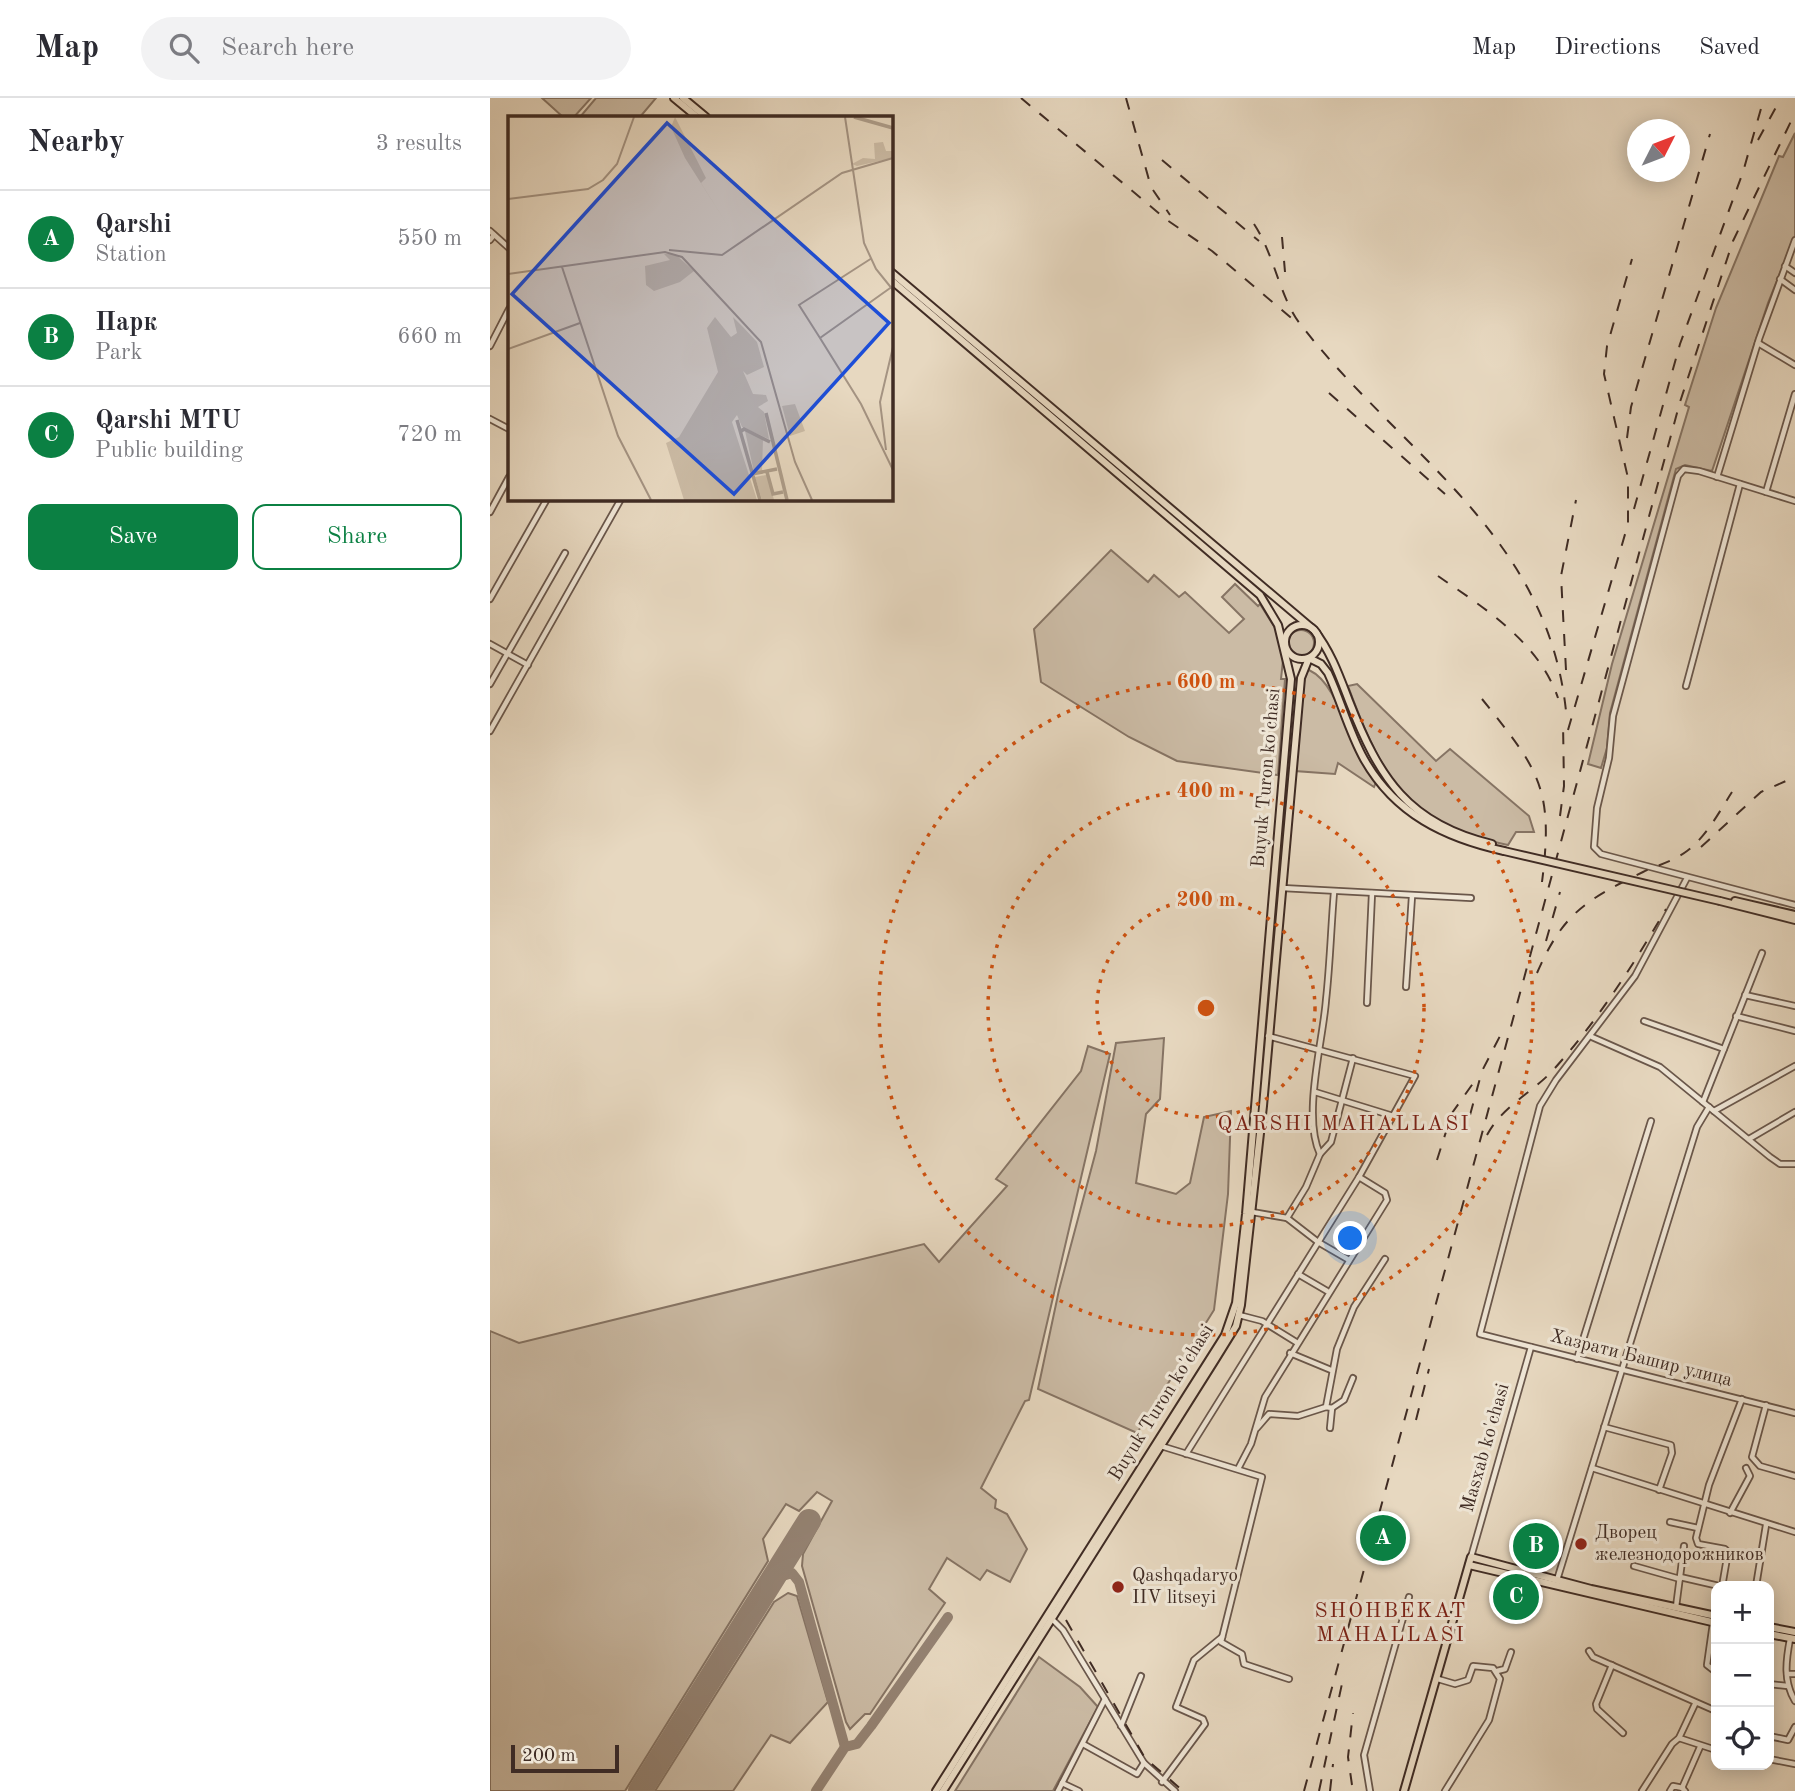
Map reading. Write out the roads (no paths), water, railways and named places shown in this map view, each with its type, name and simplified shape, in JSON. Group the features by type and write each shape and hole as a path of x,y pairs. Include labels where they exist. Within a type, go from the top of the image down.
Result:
{"main road":[{"path":"674,98 696,116"},
{"path":"683,98 705,116"},
{"path":"892,273 1314,630 1329,649 1373,759 1411,806 1436,825 1505,850"},
{"name":"Buyuk Turon ko'chasi","path":"892,281 1253,589 1270,610 1285,647 1290,668 1290,706 1252,1212 1239,1315 1230,1336 1160,1446 936,1791"},
{"path":"1309,658 1319,645 1314,630 1304,625 1293,627 1285,636 1285,647 1295,658 1309,658 1321,664 1328,673 1365,760 1396,800 1438,831 1463,842 1795,915"},
{"name":"Buyuk Turon ko'chasi","path":"943,1791 1229,1327 1237,1296 1282,888 1301,678 1309,658"},
{"path":"1721,900 1795,920"},
{"path":"1404,1791 1471,1558 1676,1607 1711,1620"},
{"path":"1469,1566 1711,1620"},
{"path":"1774,1629 1793,1637"},
{"path":"1774,1635 1793,1637"}],"street":[{"path":"490,240 492,233 508,247"},
{"path":"1717,477 1758,344 1795,240"},
{"path":"1785,266 1795,273"},
{"path":"1780,279 1795,290"},
{"path":"490,346 508,311"},
{"path":"1758,344 1795,365"},
{"path":"1766,492 1795,394"},
{"path":"490,419 508,428"},
{"path":"1795,501 1684,469 1678,476 1613,716 1594,847 1601,854 1795,905"},
{"path":"490,512 508,479"},
{"path":"1686,686 1740,484"},
{"path":"490,599 546,500"},
{"path":"490,732 620,500"},
{"path":"490,684 565,553"},
{"path":"490,644 528,665"},
{"path":"490,717 496,720"},
{"path":"1687,878 1641,967 1592,1037 1660,1067 1780,1164 1795,1164"},
{"path":"1282,888 1471,898"},
{"path":"1320,1154 1313,1114 1318,1049 1326,1003 1334,892"},
{"path":"1367,1003 1371,893"},
{"path":"1405,987 1412,896"},
{"path":"1703,1102 1762,953"},
{"path":"1745,995 1795,1006"},
{"path":"1737,1016 1795,1031"},
{"path":"1644,1021 1724,1049"},
{"path":"1185,1454 1359,1177 1415,1076 1266,1034"},
{"name":"Хазрати Башир улица","path":"1592,1037 1561,1073 1540,1106 1480,1334 1795,1413"},
{"path":"1287,1218 1306,1187 1320,1154 1334,1136 1340,1100 1353,1058"},
{"path":"1714,1111 1795,1066"},
{"path":"1315,1091 1393,1116"},
{"path":"1557,1580 1697,1127 1709,1107"},
{"path":"1749,1139 1795,1112"},
{"path":"1577,1359 1651,1121"},
{"path":"1256,1428 1255,1420 1265,1397 1296,1342 1388,1197 1359,1177"},
{"path":"1252,1212 1287,1218 1318,1242 1350,1260"},
{"path":"1330,1428 1331,1370 1354,1307 1385,1259"},
{"path":"1298,1273 1328,1292"},
{"path":"1239,1315 1266,1324 1296,1342"},
{"name":"Masxab ko'chasi","path":"1471,1558 1531,1346"},
{"path":"1290,1353 1331,1370"},
{"path":"1238,1467 1256,1428 1269,1414 1298,1416 1329,1408 1344,1400 1353,1378"},
{"path":"1722,1581 1728,1552 1725,1549 1698,1544 1698,1528 1721,1448 1742,1398"},
{"path":"1766,1405 1752,1457 1760,1466 1795,1476"},
{"path":"1604,1427 1671,1446 1673,1449 1660,1490"},
{"path":"1160,1446 1238,1467 1262,1477 1221,1642 1242,1654 1244,1664 1289,1679"},
{"path":"1592,1468 1795,1532"},
{"path":"1730,1513 1750,1476 1746,1468"},
{"path":"1670,1522 1698,1528"},
{"path":"1757,1581 1766,1525"},
{"path":"1676,1607 1684,1546"},
{"path":"1634,1566 1711,1583"},
{"path":"1370,1791 1364,1755 1409,1597"},
{"path":"1049,1616 1106,1698 1144,1763 1175,1791"},
{"path":"1162,1782 1205,1724 1203,1719 1176,1707 1194,1660 1222,1637"},
{"path":"1793,1637 1786,1666 1788,1686 1795,1701"},
{"path":"1711,1644 1708,1669 1711,1670"},
{"path":"1589,1651 1593,1657 1711,1709"},
{"path":"1438,1679 1455,1684 1468,1681 1473,1666 1478,1664 1497,1671 1506,1669 1511,1652"},
{"path":"1612,1664 1596,1704 1597,1709 1623,1733"},
{"path":"1444,1791 1489,1720 1500,1686 1497,1671"},
{"path":"1787,1674 1795,1675"},
{"path":"1121,1727 1141,1676"},
{"path":"1774,1685 1788,1686"},
{"path":"1058,1791 1106,1698"},
{"path":"1642,1791 1672,1744 1679,1738 1695,1704"},
{"path":"1774,1737 1788,1740 1795,1727"},
{"path":"1679,1738 1711,1749"},
{"path":"1083,1744 1137,1774 1144,1763"},
{"path":"1670,1791 1673,1786 1684,1790 1700,1747"},
{"path":"1774,1760 1795,1763"},
{"path":"1062,1783 1079,1791"}],"railway":[{"path":"1021,98 1167,220 1212,251 1296,322"},
{"path":"1126,98 1151,187 1170,215"},
{"path":"1634,509 1680,344 1743,172 1764,98"},
{"path":"1758,140 1781,98"},
{"path":"1304,1791 1680,402 1733,241 1795,113"},
{"path":"1627,438 1631,407 1710,134"},
{"path":"1162,160 1259,241"},
{"path":"1254,224 1288,303 1301,325 1340,371 1464,500 1500,545 1531,594 1553,649 1566,711"},
{"path":"1282,237 1285,272"},
{"path":"1568,730 1628,524 1628,478 1604,374 1607,346 1632,259"},
{"path":"1329,393 1445,494"},
{"path":"1566,670 1561,576 1576,500"},
{"path":"1438,576 1491,614 1524,643 1538,660 1558,698"},
{"path":"1482,699 1517,744 1538,782 1546,824 1542,882"},
{"path":"1560,816 1564,786 1563,722"},
{"path":"1701,847 1761,792 1795,777"},
{"path":"1537,973 1557,936 1578,910 1606,891 1687,851 1707,831 1732,792"},
{"path":"1546,941 1560,892"},
{"path":"1487,1135 1501,1115 1547,1077 1586,1031 1628,971 1666,909"},
{"path":"1470,1115 1482,1071 1500,1036"},
{"path":"1437,1160 1452,1113 1474,1082"},
{"path":"1416,1420 1429,1369"},
{"path":"1066,1620 1145,1758 1183,1791"},
{"path":"1319,1791 1343,1679"},
{"path":"1352,1785 1348,1757 1353,1713"},
{"path":"1330,1791 1333,1764"}],"place":[{"name":"Qarshi","path":"1383,1538"},
{"name":"Дворец железнодорожников","path":"1581,1544"},
{"name":"Парк","path":"1536,1546"},
{"name":"Qashqadaryo IIV litseyi","path":"1118,1587"},
{"name":"Qarshi MTU","path":"1516,1597"}],"district":[{"name":"QARSHI MAHALLASI","path":"1344,1124"},
{"name":"SHOHBEKAT MAHALLASI","path":"1391,1623"}]}
